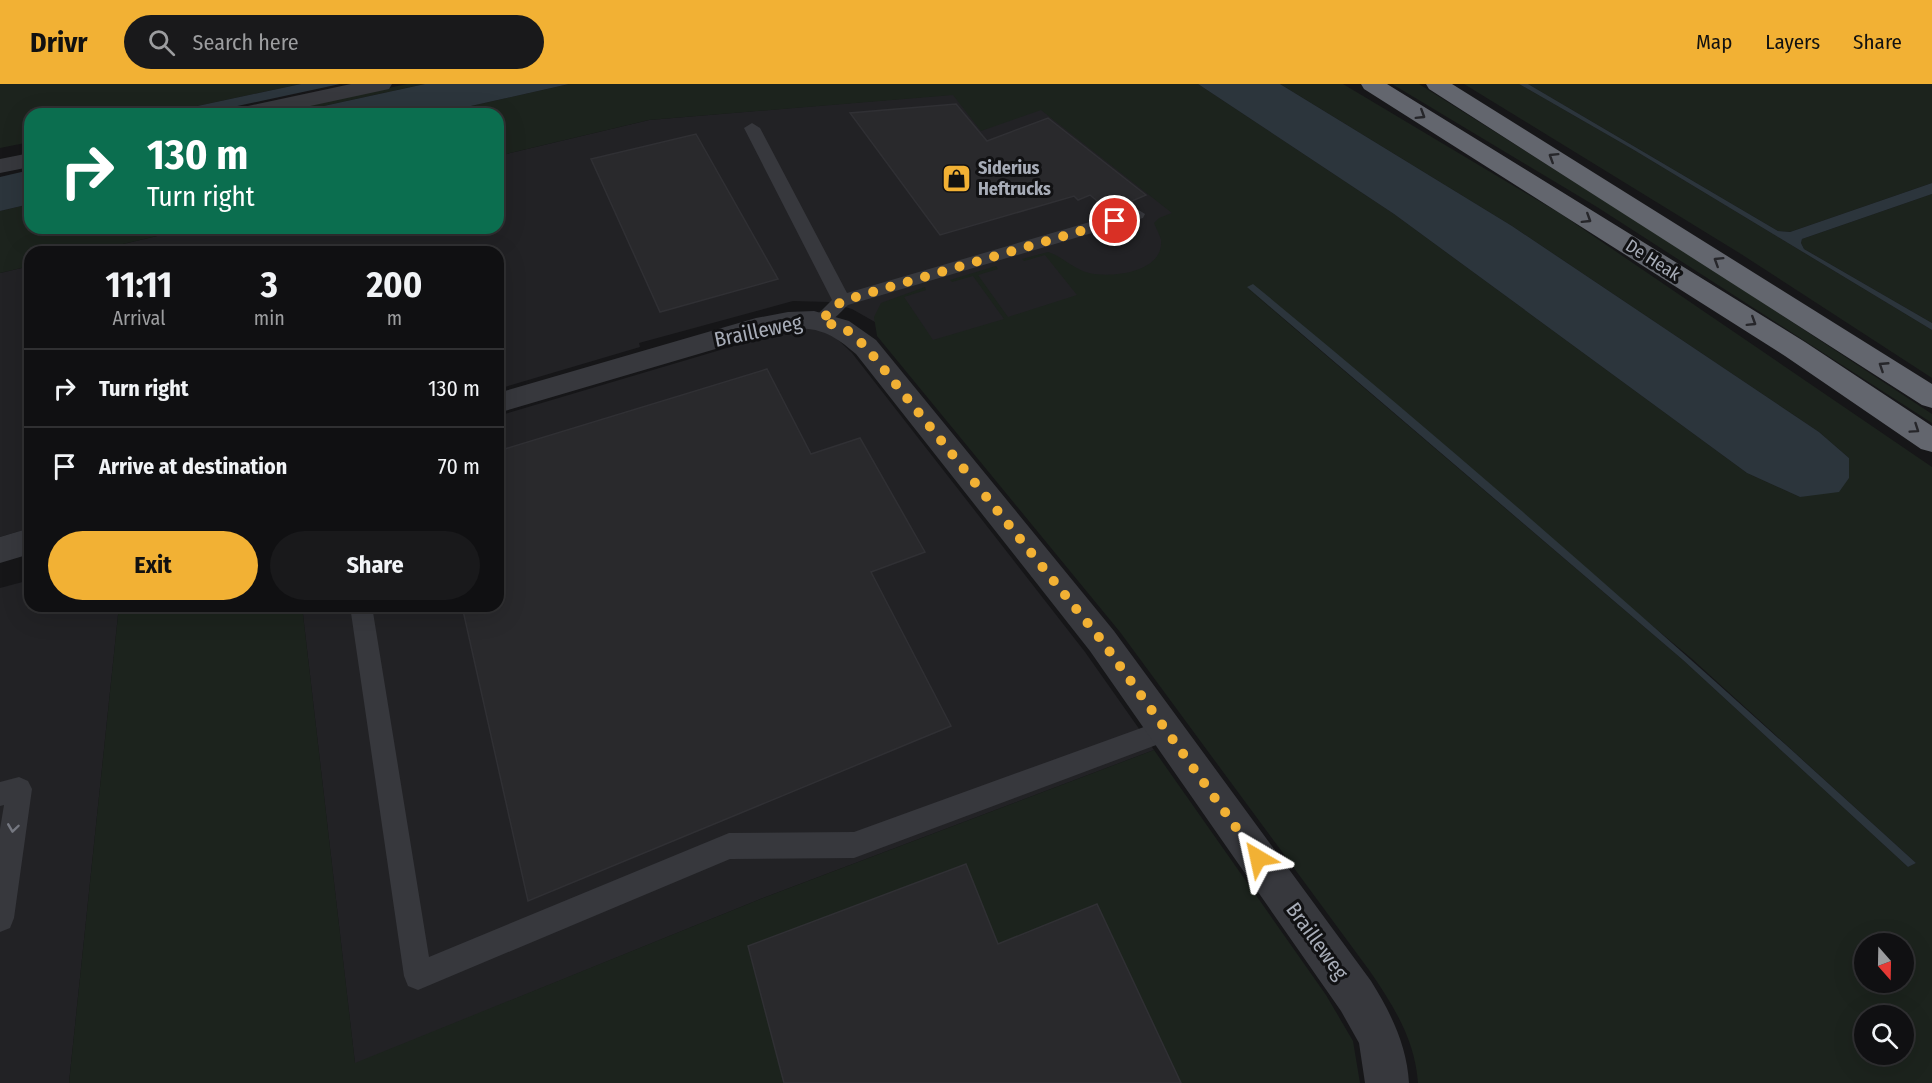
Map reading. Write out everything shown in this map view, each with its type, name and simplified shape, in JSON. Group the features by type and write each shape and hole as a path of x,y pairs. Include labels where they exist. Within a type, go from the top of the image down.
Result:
{"highway":[{"name":"De Heak","path":"1372,84 1795,349 1932,441"},
{"name":"De Heak","path":"1437,84 1932,398"}],"street":[{"path":"270,108 381,84"},
{"path":"0,166 24,161"},
{"name":"Brailleweg","path":"504,401 756,327 832,311 848,331 866,347 1102,641 1166,730 1372,1020 1382,1046 1387,1083"},
{"path":"0,550 24,543"}],"lane":[{"path":"752,128 832,311 1137,214"},
{"path":"362,612 418,976 729,846 854,845 1166,730"},
{"path":"0,794 19,789 0,918"}],"shaded area":[{"path":"0,84 301,84 188,108 24,108 24,143 0,148"},
{"path":"301,84 340,84 228,108 188,108"},
{"path":"407,84 425,84 315,108 295,108"},
{"path":"425,84 569,84 462,108 315,108"},
{"path":"569,84 1198,84 1394,214 1747,473 1800,497 1849,478 1849,458 1819,432 1512,226 1280,84 1343,84 1561,214 1932,467 1932,1083 1418,1083 1408,1037 1369,970 1120,632 877,336 874,317 881,303 925,287 926,290 904,297 933,340 1004,319 973,276 952,282 950,280 996,266 998,269 978,275 1008,317 1077,295 1045,255 1024,261 1022,259 1048,252 1089,273 1110,275 1134,271 1154,260 1160,251 1161,240 1154,223 1159,218 1172,213 1041,110 981,131 953,95 649,120 504,155 504,108 462,108","holes":["1247,288 1691,658 1916,863 1908,867 1683,660"]},
{"path":"1198,84 1280,84 1512,226 1819,432 1849,458 1849,478 1839,492 1800,497 1747,473 1394,214"},
{"path":"1392,84 1419,84 1707,266 1932,414 1932,423 1597,207"},
{"path":"1464,84 1519,84 1634,150 1932,330 1932,378 1741,254"},
{"path":"1519,84 1528,84 1778,231 1790,232 1932,183 1932,194 1802,239 1801,243 1804,249 1932,323 1932,330 1634,150"},
{"path":"1528,84 1932,84 1932,183 1790,232 1778,231"},
{"path":"1030,88 1233,241 914,366 875,322 852,309 828,302 793,301 639,343 640,347 504,387 504,246 114,246 166,234 504,234 504,155 649,120"},
{"path":"24,171 24,205 0,211 0,177"},
{"path":"1932,194 1932,323 1804,249 1801,243 1802,239"},
{"path":"24,205 24,234 166,234 114,246 24,246 24,267 0,273 0,211"},
{"path":"24,267 24,530 0,537 0,273"},
{"path":"1253,284 1422,425 1588,569 1916,863 1908,867 1683,660 1247,287"},
{"path":"794,328 817,328 836,338 852,353 1085,652 1154,750 763,898 355,1064 303,612 504,612 504,414"},
{"path":"24,582 24,612 118,612 69,1083 0,1083 0,588"},
{"path":"118,612 303,612 355,1063 763,898 1154,750 1326,995 1353,1041 1360,1083 69,1083"}],"building":[{"path":"956,104 987,141 1048,118 1146,195 1109,211 1090,195 1078,200 1074,196 940,235 850,113"},
{"path":"696,134 778,279 660,312 591,159"},
{"path":"767,369 811,454 860,438 925,552 871,572 951,726 528,901 463,612 504,612 504,449"},
{"path":"966,864 998,944 1097,904 1181,1083 784,1083 748,946"}],"place":[{"name":"Siderius Heftrucks","path":"957,178"}],"route":[{"path":"1115,221 842,301 821,320 848,331 866,347 1102,641 1258,858"}]}
